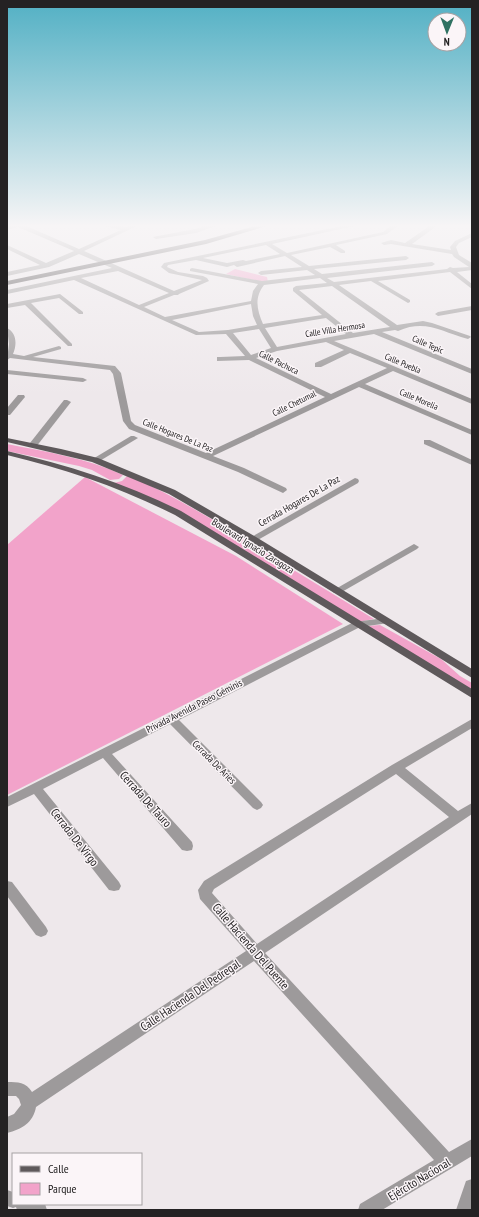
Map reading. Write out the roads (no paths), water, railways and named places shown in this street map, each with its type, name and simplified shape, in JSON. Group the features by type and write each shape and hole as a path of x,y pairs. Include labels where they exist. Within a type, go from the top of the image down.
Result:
{"main road":[{"name":"Boulevard Ignacio Zaragoza","path":"7,440 95,460 172,492 253,539 472,674"},
{"name":"Boulevard Ignacio Zaragoza","path":"7,453 54,463 144,496 178,513 472,694"},
{"path":"108,482 122,477 124,472 121,470"},
{"path":"444,657 453,668 472,680"}],"street":[{"path":"7,292 57,282"},
{"path":"83,282 198,334 261,328 329,316"},
{"path":"147,282 176,294"},
{"path":"138,307 204,284 206,282"},
{"path":"256,282 262,283 274,282"},
{"path":"328,282 351,295 398,328"},
{"path":"349,282 296,288 296,291 352,336"},
{"path":"376,282 408,301"},
{"path":"262,283 256,289 253,302 261,328 275,349"},
{"path":"7,306 60,296 80,313"},
{"path":"26,302 70,345"},
{"path":"164,319 253,302"},
{"path":"438,314 472,308"},
{"name":"Calle Villa Hermosa","path":"250,358 275,349 423,324 430,324 468,338"},
{"path":"7,330 13,344 8,357"},
{"name":"Calle Pachuca","path":"228,332 250,358 331,397"},
{"name":"Calle Tepic","path":"376,332 472,372"},
{"name":"Calle Puebla","path":"327,340 472,402"},
{"path":"21,358 59,348"},
{"path":"318,366 350,350"},
{"name":"Calle Hogares De La Paz","path":"8,357 112,368 118,373 129,424 137,430 241,470 283,490"},
{"path":"220,359 250,358"},
{"name":"Calle Chetumal","path":"205,457 393,368"},
{"path":"7,372 83,380"},
{"name":"Calle Morelia","path":"358,384 472,433"},
{"path":"7,413 21,397"},
{"path":"33,445 67,402"},
{"path":"95,460 134,438"},
{"path":"428,442 472,462"},
{"path":"462,458 472,452"},
{"name":"Cerrada Hogares De La Paz","path":"253,539 355,481"},
{"path":"337,591 414,547"},
{"name":"Privada Avenida Paseo Géminis","path":"7,802 358,624 385,621"},
{"name":"Cerrada De Aries","path":"170,718 257,805"},
{"name":"Calle Hacienda Del Puente","path":"447,1162 255,952 206,895 205,890 209,885 396,768 472,723"},
{"name":"Cerrada De Tauro","path":"104,752 187,846"},
{"path":"396,768 459,818"},
{"name":"Cerrada De Virgo","path":"36,788 114,886"},
{"name":"Calle Hacienda Del Pedregal","path":"7,1125 14,1124 25,1115 29,1103 472,808"},
{"path":"7,886 41,931"},
{"path":"7,1089 19,1089 28,1097 29,1103"},
{"name":"Ejército Nacional","path":"366,1210 472,1147"},
{"path":"464,1210 472,1187"},
{"path":"26,1205 39,1210"}]}
